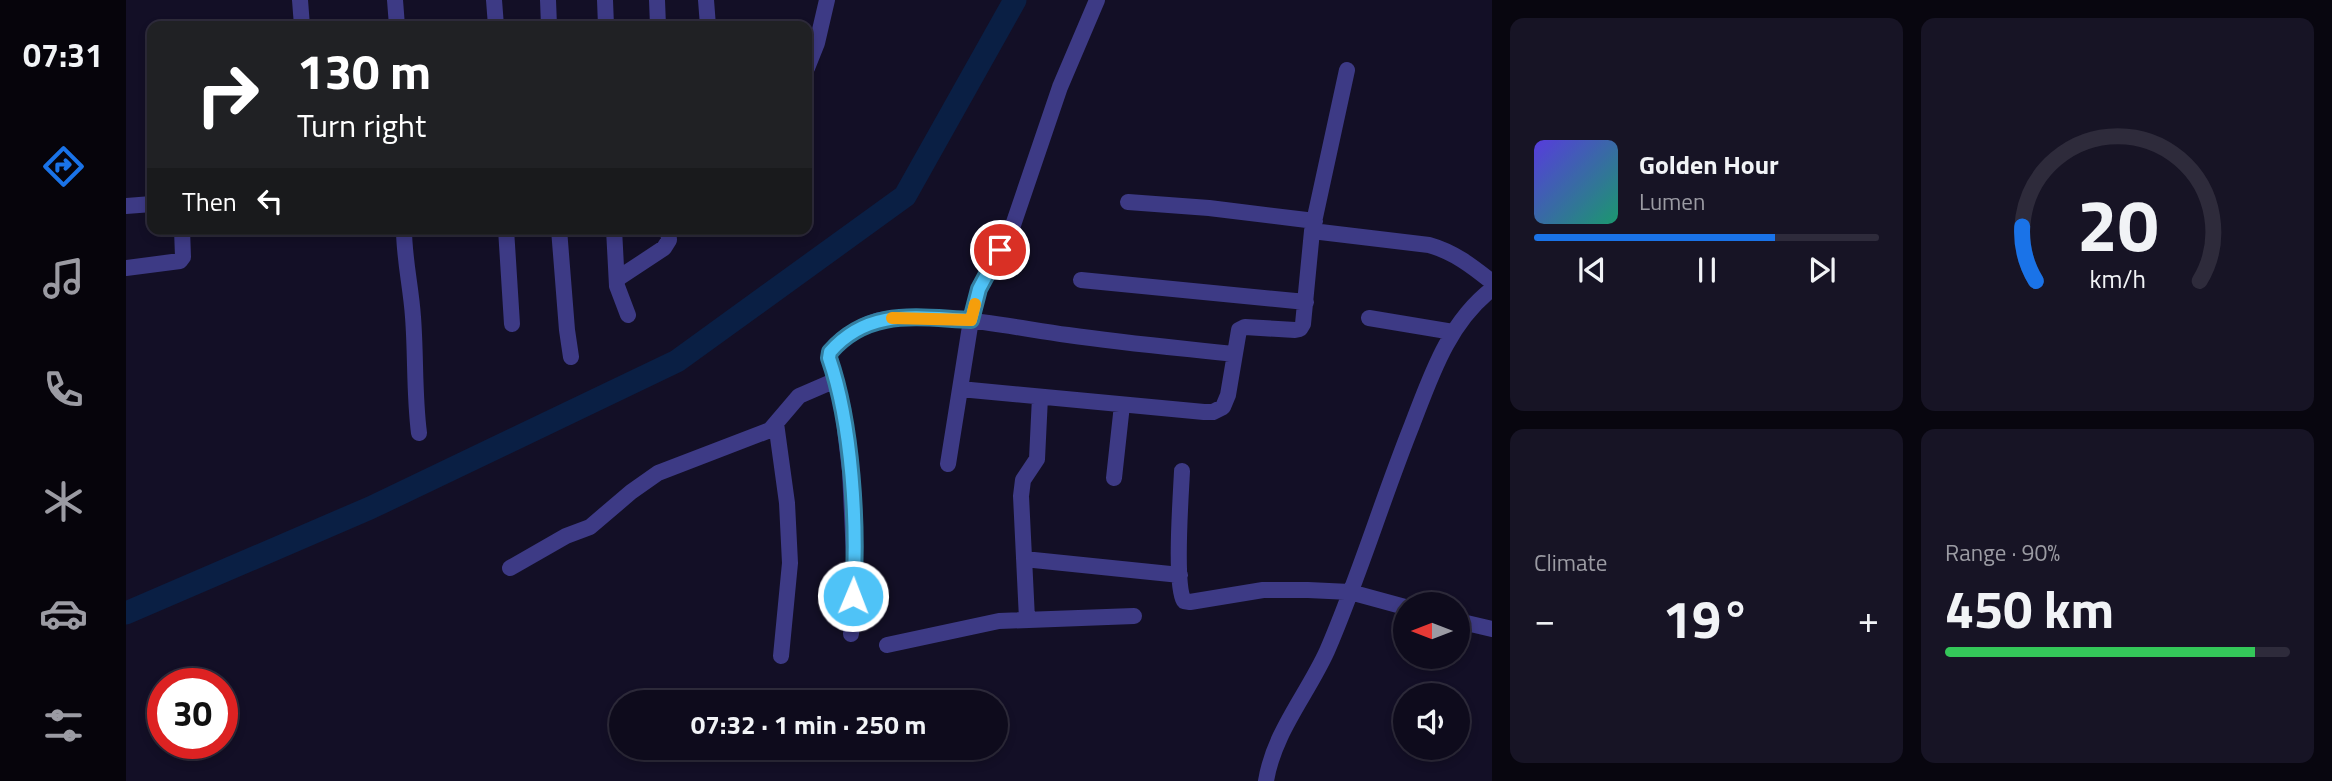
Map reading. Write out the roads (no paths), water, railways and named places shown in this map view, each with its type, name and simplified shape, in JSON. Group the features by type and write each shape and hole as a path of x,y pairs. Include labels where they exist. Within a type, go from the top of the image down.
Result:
{"street":[{"path":"300,0 302,21"},
{"path":"396,0 397,21"},
{"path":"494,0 496,21"},
{"path":"548,0 549,21"},
{"path":"605,0 606,21"},
{"path":"657,0 658,21"},
{"path":"706,0 708,21"},
{"path":"812,56 827,0"},
{"path":"948,464 971,320 979,289 1010,234 1060,87 1097,0"},
{"path":"960,389 1204,412 1218,410 1225,402 1241,328 1300,329 1304,320 1313,226 1347,69"},
{"path":"1128,202 1209,208 1442,249 1468,262 1492,282"},
{"path":"126,206 147,204"},
{"path":"126,268 180,261 183,257 182,235"},
{"path":"404,235 404,255 413,314 419,433"},
{"path":"506,235 512,324"},
{"path":"559,235 566,330 571,357"},
{"path":"614,235 618,291 628,316"},
{"path":"617,279 667,245 668,235"},
{"path":"1081,280 1306,302"},
{"path":"1266,781 1287,720 1323,658 1350,592 1435,367 1453,332 1470,309 1492,289"},
{"path":"851,634 855,578 854,526 845,424 829,358 830,352 866,324 897,318 971,320 1073,336 1234,354"},
{"path":"1369,318 1453,332"},
{"path":"510,568 566,536 590,527 658,472 766,432 799,396 836,380"},
{"path":"1027,620 1021,486 1037,459 1040,397"},
{"path":"1114,478 1122,405"},
{"path":"776,423 787,503 790,563 781,656"},
{"path":"1182,471 1182,598 1190,602 1263,590 1307,590 1350,592 1393,604"},
{"path":"1024,559 1180,575"},
{"path":"887,645 979,624 1134,615"},
{"path":"1470,624 1492,629"}],"waterway":[{"path":"126,613 370,508 677,361 905,196 1015,0"}]}
